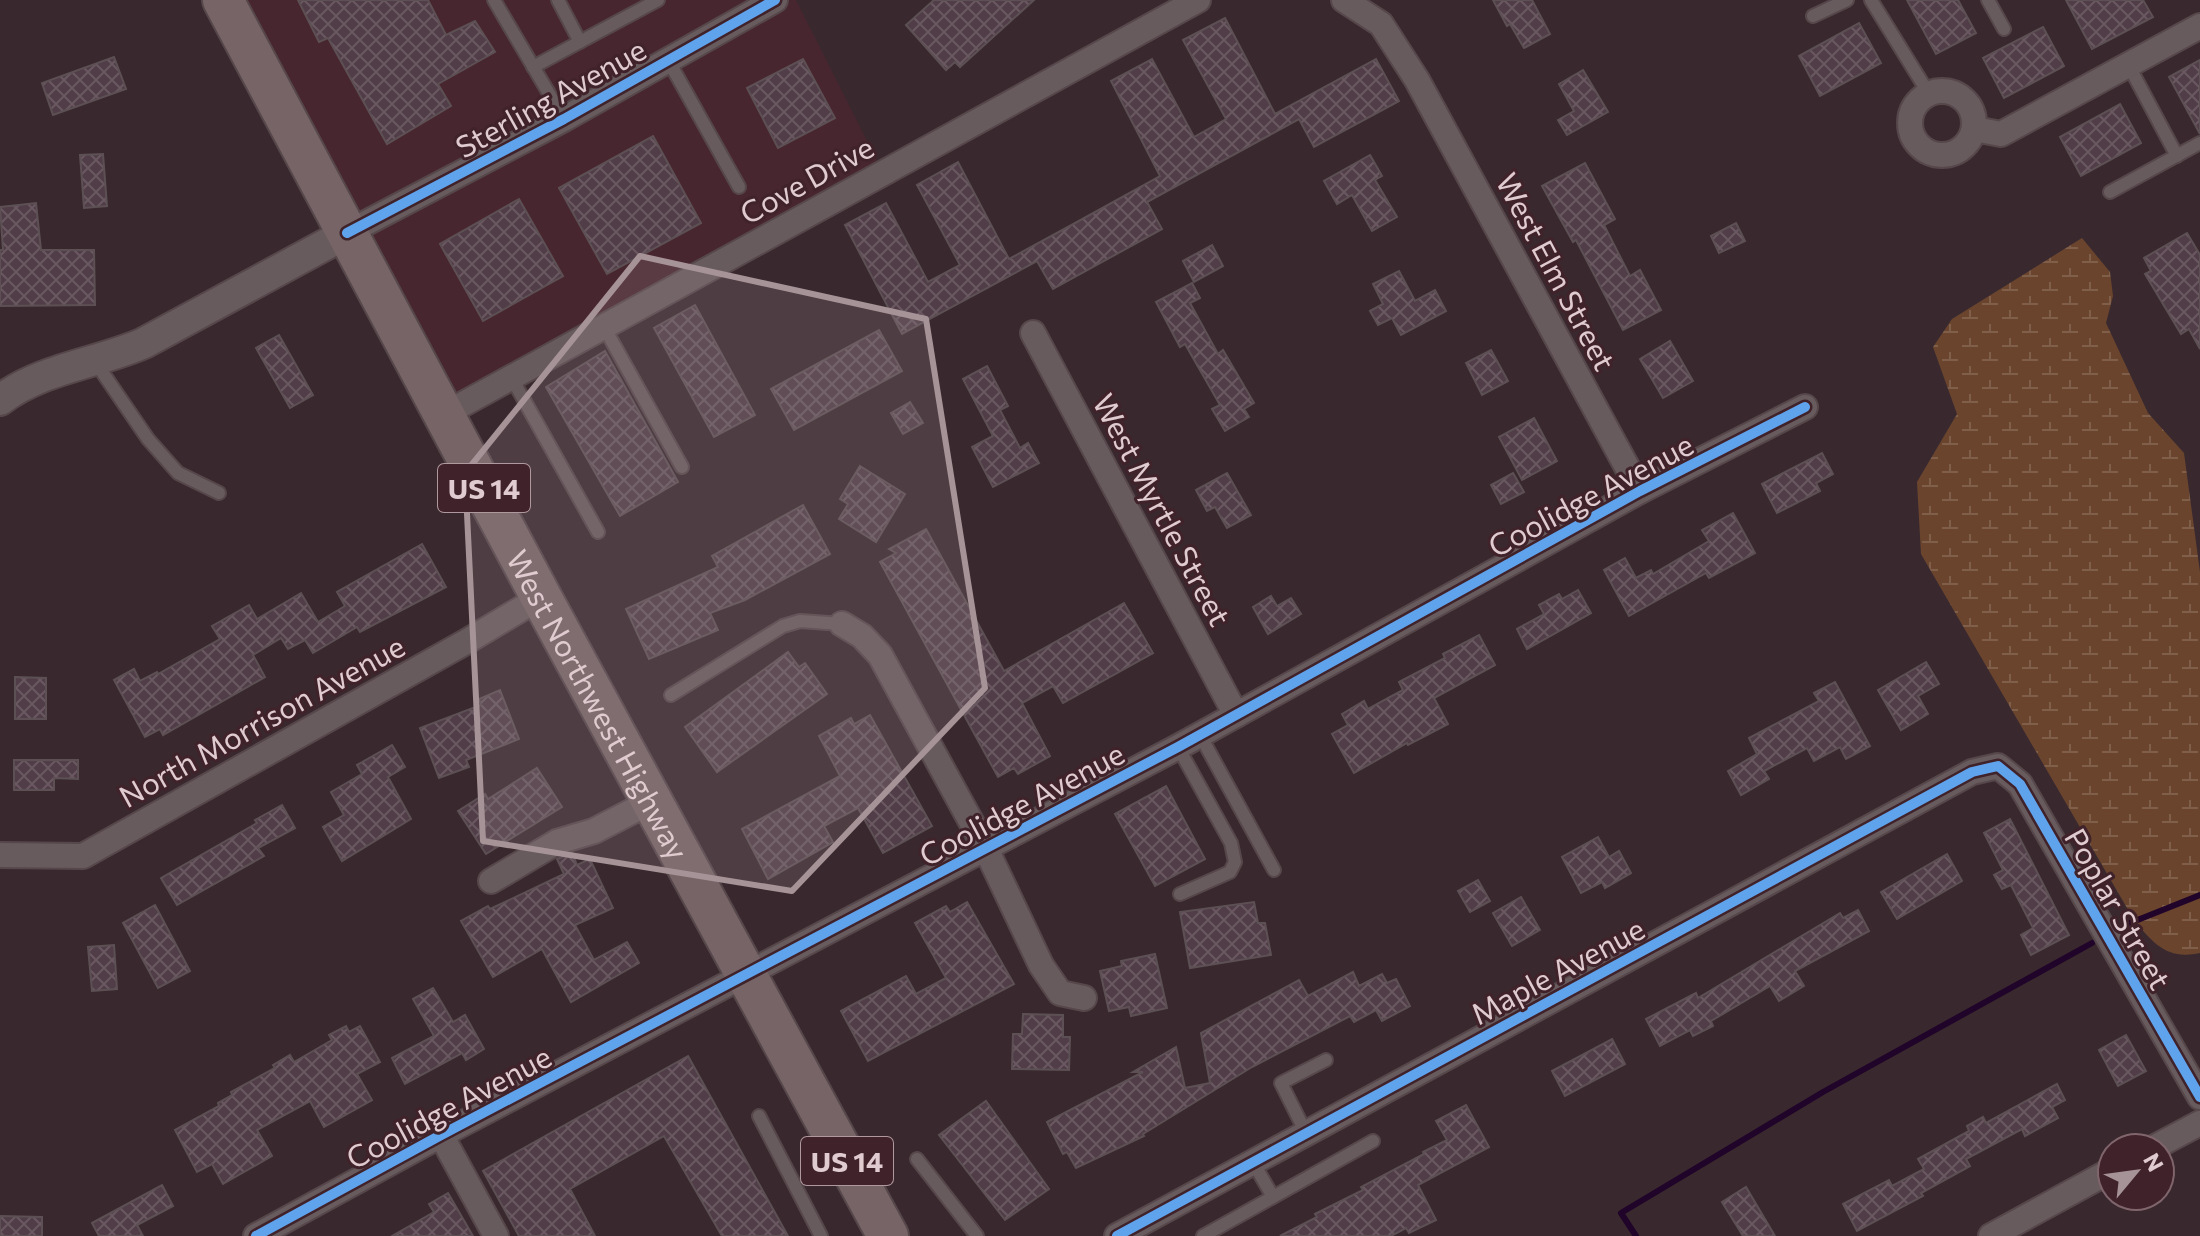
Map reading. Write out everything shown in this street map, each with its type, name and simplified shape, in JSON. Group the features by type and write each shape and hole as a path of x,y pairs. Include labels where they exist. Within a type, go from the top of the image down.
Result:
{"main road":[{"name":"West Northwest Highway","path":"223,0 541,597 888,1236"}],"street":[{"name":"Cove Drive","path":"445,414 1198,0"},
{"name":"West Elm Street","path":"1344,0 1381,24 1417,80 1640,491"},
{"name":"Sterling Avenue","path":"0,400 23,384 144,343 564,119 763,3"},
{"path":"1974,129 2001,134 2200,26"},
{"path":"1943,91 1963,99 1970,108 1974,129 1964,147 1945,156 1935,155 1917,145 1910,126 1910,115 1915,105 1929,94 1943,91"},
{"name":"West Myrtle Street","path":"1033,333 1236,715"},
{"name":"Coolidge Avenue","path":"256,1236 441,1135 1189,741 1640,491 1805,407"},
{"name":"North Morrison Avenue","path":"0,855 83,856 541,597"},
{"path":"842,624 862,636 880,655 986,849 1041,965 1060,993 1084,998"},
{"name":"Maple Avenue","path":"1117,1236 1972,772 1998,766 2020,784"},
{"name":"Poplar Street","path":"2020,784 2200,1097"},
{"path":"491,881 557,842 594,831 652,801"},
{"path":"2176,1136 2200,1123"},
{"path":"441,1135 496,1236"},
{"path":"1991,1236 2096,1179"}],"lane":[{"path":"494,0 564,119"},
{"path":"558,0 580,42"},
{"path":"624,0 632,14"},
{"path":"533,67 658,0"},
{"path":"1813,16 1847,0"},
{"path":"1871,0 1929,94"},
{"path":"1988,0 2004,29"},
{"path":"668,60 739,187"},
{"path":"2129,66 2177,156"},
{"path":"2110,192 2200,143"},
{"path":"604,327 682,467"},
{"path":"94,360 148,439 178,473 219,493"},
{"path":"511,377 598,532"},
{"path":"671,695 783,626 800,621 842,624"},
{"path":"1189,741 1274,870"},
{"path":"1180,894 1230,872 1235,862 1231,843 1189,741"},
{"path":"1306,1133 1281,1083 1326,1060"},
{"path":"759,1116 821,1236"},
{"path":"1203,1236 1373,1141"},
{"path":"917,1159 977,1236"},
{"path":"1253,1162 1273,1197"}],"highlighted area":[{"path":"640,256 926,319 985,688 792,891 483,841 465,473"}],"shaded area":[{"path":"223,0 796,0 883,173 445,414"}],"green space":[{"path":"2082,238 2110,272 2113,296 2106,323 2148,413 2184,453 2200,572 2200,953 2189,955 2162,948 2134,920 1921,554 1917,482 1957,414 1933,347 1952,319"}],"building":[{"path":"298,0 428,0 446,35 475,21 495,52 438,84 451,106 387,144 328,38 319,42"},
{"path":"934,0 1034,0 960,67 955,62 946,70 906,25"},
{"path":"1493,0 1532,0 1550,34 1524,48"},
{"path":"1907,0 1958,0 1976,33 1936,54"},
{"path":"2066,0 2143,0 2153,17 2092,49"},
{"path":"1225,18 1275,114 1376,59 1399,101 1314,147 1299,119 1147,202 1162,229 1053,289 1037,261 902,334 845,225 886,203 928,282 960,265 917,185 958,162 1009,259 1077,222 1160,176 1111,81 1152,59 1194,137 1226,119 1183,40"},
{"path":"1859,23 1881,63 1820,96 1799,56"},
{"path":"2043,27 2064,66 2004,98 1983,58"},
{"path":"114,57 126,89 53,115 42,83"},
{"path":"803,59 835,118 778,148 747,88"},
{"path":"2200,60 2200,134 2169,77"},
{"path":"1583,70 1608,112 1567,135 1558,120 1574,111 1559,84"},
{"path":"2120,104 2141,143 2081,176 2060,137"},
{"path":"653,136 701,223 607,274 559,188"},
{"path":"103,154 107,206 84,208 80,155"},
{"path":"1370,155 1382,176 1375,180 1397,217 1372,231 1352,195 1337,204 1324,181"},
{"path":"1585,163 1615,219 1604,225 1630,276 1640,270 1661,310 1623,330 1576,240 1573,242 1542,186"},
{"path":"519,199 563,276 483,321 440,244"},
{"path":"36,203 41,250 94,250 95,305 0,306 0,250 3,250 0,207"},
{"path":"1736,223 1745,241 1719,253 1711,236"},
{"path":"2187,233 2200,255 2200,349 2189,329 2181,334 2145,274 2151,271 2144,258"},
{"path":"1212,245 1223,266 1194,282 1183,261"},
{"path":"1399,271 1415,301 1435,290 1446,311 1401,335 1392,318 1378,325 1370,311 1383,304 1373,284"},
{"path":"1192,283 1200,298 1190,303 1218,354 1223,350 1254,403 1244,409 1249,417 1225,431 1212,409 1220,405 1185,344 1180,347 1156,302"},
{"path":"695,305 755,415 714,437 654,328"},
{"path":"879,330 902,371 794,430 771,389"},
{"path":"279,335 313,395 290,408 256,348"},
{"path":"1670,341 1693,381 1663,398 1640,359"},
{"path":"1491,350 1508,381 1482,395 1466,363"},
{"path":"605,351 678,482 620,516 546,387"},
{"path":"987,366 1008,406 1000,410 1020,448 1028,443 1039,463 993,487 972,447 993,436 963,379"},
{"path":"910,402 923,423 903,434 891,413"},
{"path":"1534,418 1557,461 1522,480 1499,437"},
{"path":"1822,453 1833,474 1816,483 1820,491 1777,513 1762,484"},
{"path":"860,466 905,494 876,542 839,519 848,504 840,499"},
{"path":"1227,473 1251,515 1227,528 1215,507 1207,511 1196,490"},
{"path":"1513,473 1524,492 1501,504 1491,485"},
{"path":"803,505 830,554 745,600 710,613 718,630 649,659 626,609 718,567 712,556"},
{"path":"1733,513 1755,553 1709,578 1706,573 1629,616 1604,570 1625,558 1636,578 1651,570 1653,574 1709,541 1702,530"},
{"path":"926,529 1004,671 1124,603 1153,653 1063,703 1053,686 1022,703 1050,756 1018,774 1014,768 998,777 880,562 896,553 889,549"},
{"path":"422,544 446,587 360,632 357,627 313,653 305,640 288,649 281,638 253,655 265,677 163,735 160,729 145,737 114,680 134,669 140,681 158,674 220,639 212,626 249,605 257,619 301,593 318,622 345,606 337,592"},
{"path":"1578,590 1591,613 1527,649 1517,629 1544,614 1539,605 1559,594 1562,599"},
{"path":"1271,596 1277,606 1291,598 1301,614 1268,634 1253,607"},
{"path":"1479,635 1495,665 1434,698 1448,724 1354,773 1332,734 1348,725 1342,714 1364,701 1368,709 1403,690 1399,682 1445,658 1443,654"},
{"path":"788,652 799,667 805,663 827,694 717,772 685,727"},
{"path":"1926,662 1939,684 1918,696 1928,714 1901,730 1878,690"},
{"path":"15,677 46,678 46,719 15,719"},
{"path":"1835,682 1870,746 1846,759 1840,747 1814,761 1807,748 1764,771 1769,779 1741,795 1728,771 1757,754 1749,738 1819,701 1814,693"},
{"path":"500,690 519,739 466,760 469,767 439,778 420,728 481,705 479,699"},
{"path":"870,715 932,826 883,853 858,808 824,826 833,842 768,879 742,829 840,776 819,736 851,718 854,724"},
{"path":"392,745 405,767 388,777 411,819 342,861 323,827 344,815 331,792 362,774 357,765"},
{"path":"14,760 78,760 78,779 54,778 54,790 14,790"},
{"path":"537,768 562,807 486,854 458,811 485,794 488,799"},
{"path":"1166,786 1205,859 1155,886 1115,814"},
{"path":"282,805 295,828 258,848 264,856 177,905 161,878 257,823 255,820"},
{"path":"2010,819 2069,935 2031,955 2021,935 2033,928 2011,885 2002,889 1994,875 2003,870 1984,833"},
{"path":"1598,837 1609,857 1619,851 1631,873 1605,888 1602,882 1581,893 1562,857"},
{"path":"572,853 577,865 590,859 613,908 575,925 594,960 627,942 639,963 571,1002 542,949 493,977 461,921 488,906 490,909 564,874 557,859"},
{"path":"1947,854 1962,881 1897,919 1881,892"},
{"path":"1478,880 1490,901 1470,912 1458,891"},
{"path":"1521,897 1540,930 1512,946 1493,913"},
{"path":"967,902 1014,984 868,1061 841,1011 906,976 916,994 946,978 915,923 946,906 950,912"},
{"path":"1254,902 1258,923 1265,923 1271,955 1190,968 1180,912"},
{"path":"155,905 190,971 158,988 123,923"},
{"path":"1858,910 1869,931 1795,971 1804,986 1779,1001 1770,986 1711,1021 1713,1026 1693,1036 1690,1030 1660,1046 1646,1019 1696,993 1698,998 1840,913 1843,918"},
{"path":"114,945 117,989 92,991 88,947"},
{"path":"1155,954 1167,1008 1131,1016 1129,1007 1109,1011 1100,971 1122,966 1121,961"},
{"path":"1353,972 1359,986 1382,974 1387,983 1396,979 1410,1006 1382,1021 1376,1010 1354,1022 1350,1016 1252,1067 1144,1136 1076,1168 1067,1152 1063,1154 1047,1122 1143,1072 1133,1072 1176,1047 1185,1088 1210,1083 1201,1033 1299,980 1308,996"},
{"path":"433,988 453,1022 465,1015 484,1049 466,1060 462,1053 405,1084 392,1058 434,1036 413,999"},
{"path":"1023,1014 1063,1015 1063,1037 1070,1037 1069,1070 1012,1069 1013,1034 1022,1034"},
{"path":"346,1026 349,1032 360,1026 380,1062 357,1074 372,1100 324,1127 310,1101 257,1130 272,1156 223,1184 212,1164 197,1172 175,1130 219,1106 218,1103 232,1095 231,1092 275,1068 273,1065 290,1055 294,1062 332,1040 329,1035"},
{"path":"2126,1035 2146,1071 2118,1086 2099,1050"},
{"path":"1612,1039 1625,1064 1565,1096 1552,1071"},
{"path":"688,1056 788,1236 722,1236 664,1136 570,1189 595,1236 519,1236 483,1171"},
{"path":"2057,1084 2065,1100 2052,1107 2058,1118 2025,1136 2022,1129 1966,1159 1970,1166 1921,1193 1923,1196 1857,1231 1843,1204 1889,1180 1892,1186 1924,1169 1918,1159 1969,1131 1967,1126 1983,1117 1986,1123"},
{"path":"986,1101 1049,1189 1005,1220 939,1135"},
{"path":"1466,1105 1489,1147 1418,1185 1436,1220 1409,1233 1406,1228 1391,1236 1280,1236 1447,1140 1436,1121"},
{"path":"162,1185 173,1206 137,1225 143,1236 99,1236 92,1223"},
{"path":"1746,1187 1775,1236 1743,1236 1722,1202"},
{"path":"448,1193 473,1236 392,1236 434,1212 429,1204"},
{"path":"0,1216 42,1217 42,1236 0,1236"}],"waterway":[{"path":"2125,925 2200,895"},
{"path":"1636,1236 1621,1213 1823,1092 2092,943"}],"cycle path":[{"path":"347,233 564,119 775,0"},
{"path":"256,1236 441,1135 1178,747 1640,491 1805,407"},
{"path":"1117,1236 1972,772 1998,766 2020,784 2200,1097"}]}
